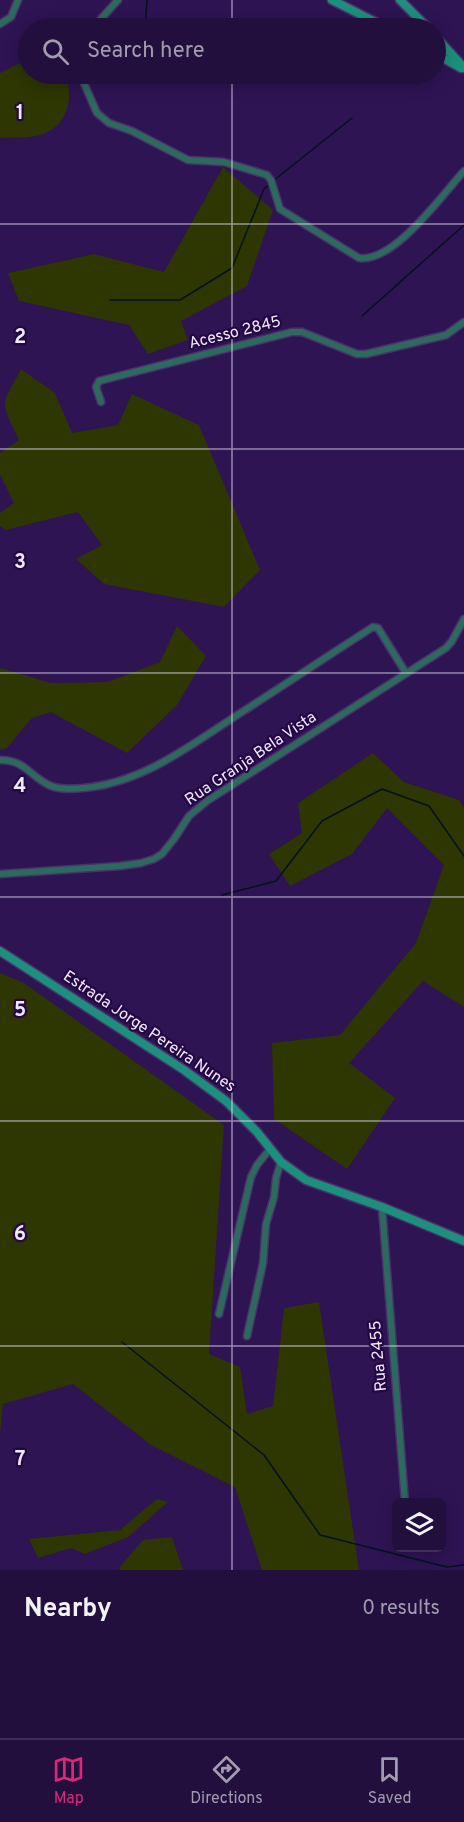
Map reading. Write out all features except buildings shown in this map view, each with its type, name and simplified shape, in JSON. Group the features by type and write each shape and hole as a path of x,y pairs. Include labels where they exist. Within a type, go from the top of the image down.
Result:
{"street":[{"path":"0,24 11,16 18,0"},
{"path":"102,18 118,0"},
{"path":"333,0 368,18"},
{"path":"400,0 418,18"},
{"path":"446,49 464,69"},
{"path":"446,60 464,69"},
{"path":"84,84 102,120 132,131 188,160 224,162 267,175 273,186 277,202 286,215 359,258 375,257 408,233 464,171"},
{"name":"Acesso 2845","path":"101,402 96,387 99,381 292,332 302,332 357,354 366,354 446,335 464,322"},
{"name":"Rua Granja Bela Vista","path":"0,873 120,866 154,859 162,854 189,816 207,801 446,648 464,619"},
{"path":"0,760 21,763 45,782 60,788 84,788 120,782 142,774 173,756 373,627 378,628 406,673"},
{"name":"Estrada Jorge Pereira Nunes","path":"0,951 212,1090 241,1114 281,1162 306,1180 382,1207 464,1241"},
{"path":"219,1314 251,1178 256,1165 270,1149"},
{"path":"248,1336 263,1263 266,1224 281,1162"},
{"name":"Rua 2455","path":"382,1207 405,1498"}],"green space":[{"path":"18,64 18,84 68,84 67,109 59,124 38,136 0,138 0,73"},
{"path":"223,167 273,210 247,286 181,321 188,340 148,354 129,325 19,301 8,273 94,254 164,272"},
{"path":"21,369 55,393 72,433 118,425 132,394 199,425 260,570 224,607 104,584 76,559 102,545 78,512 6,530 0,526 0,513 14,503 0,475 0,453 19,440 8,417 5,404"},
{"path":"177,626 206,656 177,705 127,753 51,712 32,718 7,748 0,750 0,668 51,683 107,682 160,662"},
{"path":"373,753 404,782 459,800 464,808 464,1007 423,981 349,1063 395,1098 347,1169 274,1119 272,1043 340,1035 416,943 444,865 387,808 352,854 290,886 269,854 302,833 298,803"},
{"path":"0,973 24,983 224,1125 209,1354 240,1367 247,1414 273,1406 284,1308 319,1302 359,1570 262,1570 235,1487 151,1445 73,1384 3,1404 0,1434"},
{"path":"157,1499 168,1502 128,1537 85,1554 71,1548 38,1558 29,1539 120,1530"},
{"path":"172,1537 183,1570 120,1570 119,1568 143,1540"}],"waterway":[{"path":"146,18 147,0"},
{"path":"273,181 352,118"},
{"path":"110,300 180,300 232,268 264,189 270,184"},
{"path":"362,316 464,225"},
{"path":"222,895 276,881 322,821 382,789 429,806 464,856"},
{"path":"122,1342 264,1455 320,1535 447,1567 464,1565"}]}
